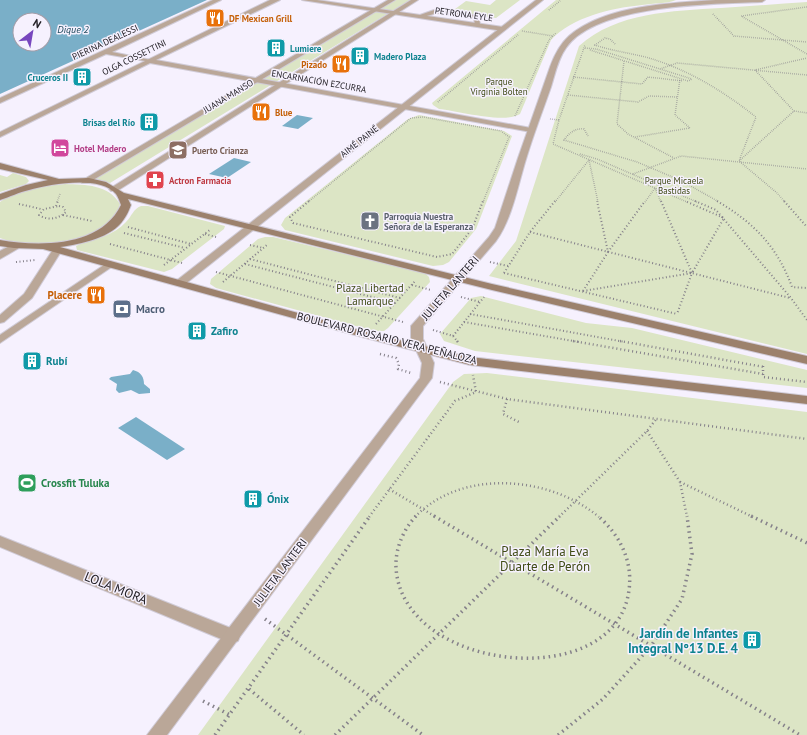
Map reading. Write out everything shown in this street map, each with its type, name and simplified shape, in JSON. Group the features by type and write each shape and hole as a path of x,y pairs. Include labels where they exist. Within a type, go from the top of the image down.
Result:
{"main road":[{"path":"0,166 62,181"},
{"path":"0,197 31,185 62,181 85,181 101,184 118,192 249,228 492,287 807,360"},
{"path":"0,243 15,246 45,246 76,241 100,232 111,226 122,216 125,210 126,205 118,192"},
{"name":"BOULEVARD ROSARIO VERA PEÑALOZA","path":"45,246 366,335 470,361 807,400"}],"street":[{"name":"PIERINA DEALESSI","path":"0,100 218,0"},
{"name":"OLGA COSSETTINI","path":"0,135 266,3 277,0"},
{"name":"PETRONA EYLE","path":"305,0 394,13 477,22 502,29"},
{"name":"JUANA MANSO","path":"85,181 392,0"},
{"name":"JUANA MANSO","path":"118,192 280,84 415,0"},
{"name":"AIMÉ PAINÉ","path":"180,284 249,228 540,0"},
{"path":"689,0 696,4"},
{"name":"JULIETA LANTERI","path":"156,735 426,378 428,364 417,339 417,326 493,239 500,228 530,130 562,47 570,38 583,28 599,21 624,14 655,8 762,0"},
{"name":"ENCARNACIÓN EZCURRA","path":"104,52 530,130"},
{"path":"0,256 15,246"},
{"name":"LOLA MORA","path":"0,541 232,636"}],"lane":[{"path":"440,13 477,22"},
{"path":"0,320 28,296 57,250"},
{"path":"0,340 110,264"}],"path":[{"path":"545,13 561,0"},
{"path":"807,7 741,16 807,54"},
{"path":"712,14 734,36 807,42"},
{"path":"441,105 437,102 526,28"},
{"path":"522,31 570,38"},
{"path":"615,44 612,38 606,37 598,41 595,45 637,54 672,65 716,87 756,117 739,161"},
{"path":"588,42 584,48 573,78 559,120 553,144 724,218"},
{"path":"584,48 596,49 692,79 688,81 680,79 584,48"},
{"path":"756,70 807,58"},
{"path":"624,61 616,124 635,138 674,158"},
{"path":"660,69 677,63 807,75"},
{"path":"756,70 794,111 807,113"},
{"path":"573,78 642,84 648,77 680,79"},
{"path":"635,138 690,128 675,115 680,79"},
{"path":"568,95 638,102 649,96 677,97"},
{"path":"739,161 794,111"},
{"path":"515,116 559,120"},
{"path":"366,335 437,257 452,254 472,229 509,137 501,131 423,117 411,118 290,217 293,223 437,257"},
{"path":"588,136 584,129 577,128 564,140 651,167 707,195 754,228 777,253 792,287 807,288"},
{"path":"565,150 597,159 716,210 791,298 807,320"},
{"path":"633,174 681,156 807,169"},
{"path":"453,336 504,273 530,232 589,160"},
{"path":"589,160 608,252"},
{"path":"739,161 777,193 807,227"},
{"path":"583,291 608,252 655,188"},
{"path":"655,188 692,273"},
{"path":"59,206 64,207 66,212 58,217 46,218 39,215 39,212 46,207 59,206"},
{"path":"677,314 692,273 724,218"},
{"path":"150,275 222,221"},
{"path":"125,227 192,244"},
{"path":"119,231 186,248"},
{"path":"530,232 791,298"},
{"path":"211,292 279,235"},
{"path":"105,243 382,317"},
{"path":"250,259 400,298"},
{"path":"244,264 395,303"},
{"path":"504,273 684,316"},
{"path":"583,291 692,273"},
{"path":"470,314 764,367"},
{"path":"464,322 763,374 764,377 807,382"},
{"path":"763,374 763,364 771,366"},
{"path":"426,378 507,399 807,439"},
{"path":"215,735 249,689 286,633 455,401 476,392"},
{"path":"507,399 503,414 519,422"},
{"path":"336,735 513,564 647,431 657,418"},
{"path":"558,735 603,699 651,646 682,599 692,554 680,482 647,431"},
{"path":"680,482 807,543"},
{"path":"494,483 522,484 550,490 576,501 603,520 622,543 631,570 629,598 614,624 594,641 567,653 534,659 500,657 474,651 439,634 419,618 405,600 397,580 395,560 399,541 408,524 422,509 448,494 467,487 494,483"},
{"path":"389,490 800,735"},
{"path":"252,610 286,633 423,735"},
{"path":"249,689 304,735"},
{"path":"188,693 230,715"}],"green space":[{"path":"396,0 410,0 110,183 95,179"},
{"path":"496,0 520,0 496,18 451,12 466,1 490,5"},
{"name":"Parque Virginia Bolten","path":"556,0 676,0 630,6 606,11 570,25 560,32 551,40 520,114 513,117 503,118 481,116 439,109 433,105 432,103"},
{"name":"Parque Micaela Bastidas","path":"807,2 807,354 489,276 516,241 579,46 610,26 646,15 683,10"},
{"path":"419,115 504,131 512,136 476,229 449,262 443,265 433,266 285,230 281,225 285,218 408,119"},
{"path":"13,173 26,177 29,181 26,184 0,192 0,175 7,177"},
{"path":"65,184 88,185 103,189 115,197 120,204 113,217 101,228 86,235 68,240 31,244 14,242 0,238 0,202 23,191"},
{"path":"141,206 148,206 225,226 224,229 172,269 164,272 77,250 76,246 105,236 116,230 126,222 136,209"},
{"name":"Plaza Libertad Lamarque","path":"273,237 425,273 429,277 430,282 384,331 374,331 216,288 210,284 211,279 258,239"},
{"path":"481,296 586,323 632,328 807,370 807,388 475,351 444,341 440,334 471,298"},
{"name":"Plaza María Eva Duarte de Perón","path":"487,373 807,412 807,735 198,735 453,382 464,374"}],"water":[{"name":"Dique 2","path":"0,0 207,0 0,94"},
{"path":"297,115 313,118 298,129 282,126"},
{"path":"234,158 251,162 227,178 209,174"},
{"path":"133,370 142,375 144,384 150,389 150,393 139,394 131,390 119,393 116,390 117,384 109,379 111,377 130,374"},
{"path":"136,417 185,449 167,460 118,428"}],"place":[{"name":"DF Mexican Grill","path":"215,18"},
{"name":"Lumiere","path":"276,48"},
{"name":"Madero Plaza","path":"360,56"},
{"name":"Pizado","path":"341,64"},
{"name":"Cruceros II","path":"82,77"},
{"name":"Blue","path":"261,112"},
{"name":"Brisas del Río","path":"149,122"},
{"name":"Hotel Madero","path":"60,148"},
{"name":"Puerto Crianza","path":"178,150"},
{"name":"Actron Farmacia","path":"155,180"},
{"name":"Parroquia Nuestra Señora de la Esperanza","path":"370,221"},
{"name":"Placere","path":"96,295"},
{"name":"Macro","path":"122,309"},
{"name":"Zafiro","path":"197,331"},
{"name":"Rubí","path":"32,361"},
{"name":"Crossfit Tuluka","path":"27,483"},
{"name":"Ónix","path":"253,499"},
{"name":"Jardín de Infantes Integral N°13 D.E. 4","path":"752,640"}]}
